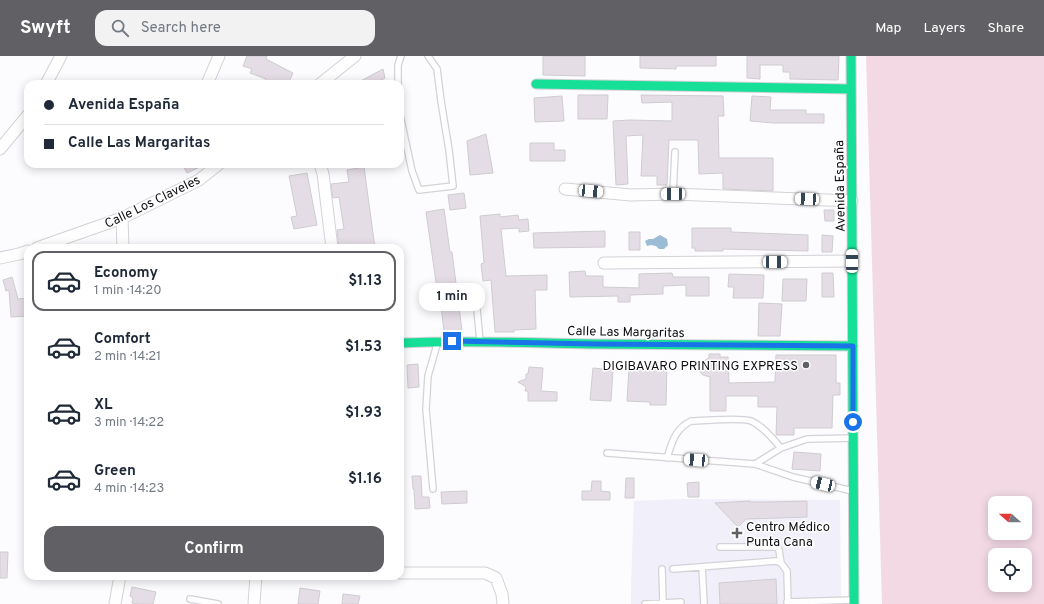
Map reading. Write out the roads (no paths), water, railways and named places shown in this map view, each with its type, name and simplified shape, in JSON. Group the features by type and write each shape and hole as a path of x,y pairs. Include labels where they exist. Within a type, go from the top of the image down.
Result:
{"street":[{"path":"48,80 61,56"},
{"path":"209,80 219,56"},
{"path":"325,80 355,56"},
{"name":"Avenida España","path":"851,56 854,602"},
{"path":"536,84 851,89"},
{"path":"0,149 24,120"},
{"name":"Calle Los Claveles","path":"48,244 122,218 199,180 214,168"},
{"path":"321,168 332,244"},
{"path":"565,189 630,195 673,194 852,201"},
{"path":"122,218 123,244"},
{"path":"0,258 24,252"},
{"path":"604,263 852,261"},
{"name":"Calle Las Margaritas","path":"404,343 480,341 595,344 853,346"},
{"path":"404,573 485,573 496,578 502,594 503,604"},
{"path":"115,604 119,580"},
{"path":"254,604 256,580"}],"lane":[{"path":"398,80 398,65 401,56"},
{"path":"404,133 412,170 420,190 453,186 437,69 428,56"},
{"path":"673,194 675,152"},
{"path":"475,290 480,341"},
{"path":"433,489 426,409 428,376 438,341"},
{"path":"667,458 675,435 684,425 692,421 742,419 751,421 762,428 782,448"},
{"path":"755,464 782,448 807,439 853,438"},
{"path":"607,453 755,464 793,477 853,491"},
{"path":"720,547 777,547 779,550 781,563 787,571 788,603 854,602"},
{"path":"673,569 776,561 781,563"},
{"path":"702,567 704,604"},
{"path":"662,569 663,603"},
{"path":"190,599 218,604"},
{"path":"645,604 681,602"}],"water":[{"path":"660,235 667,239 668,245 664,249 659,249 656,246 651,245 647,246 645,241"}],"place":[{"name":"DIGIBAVARO PRINTING EXPRESS","path":"806,365"},
{"name":"Centro Médico Punta Cana","path":"737,533"}]}
